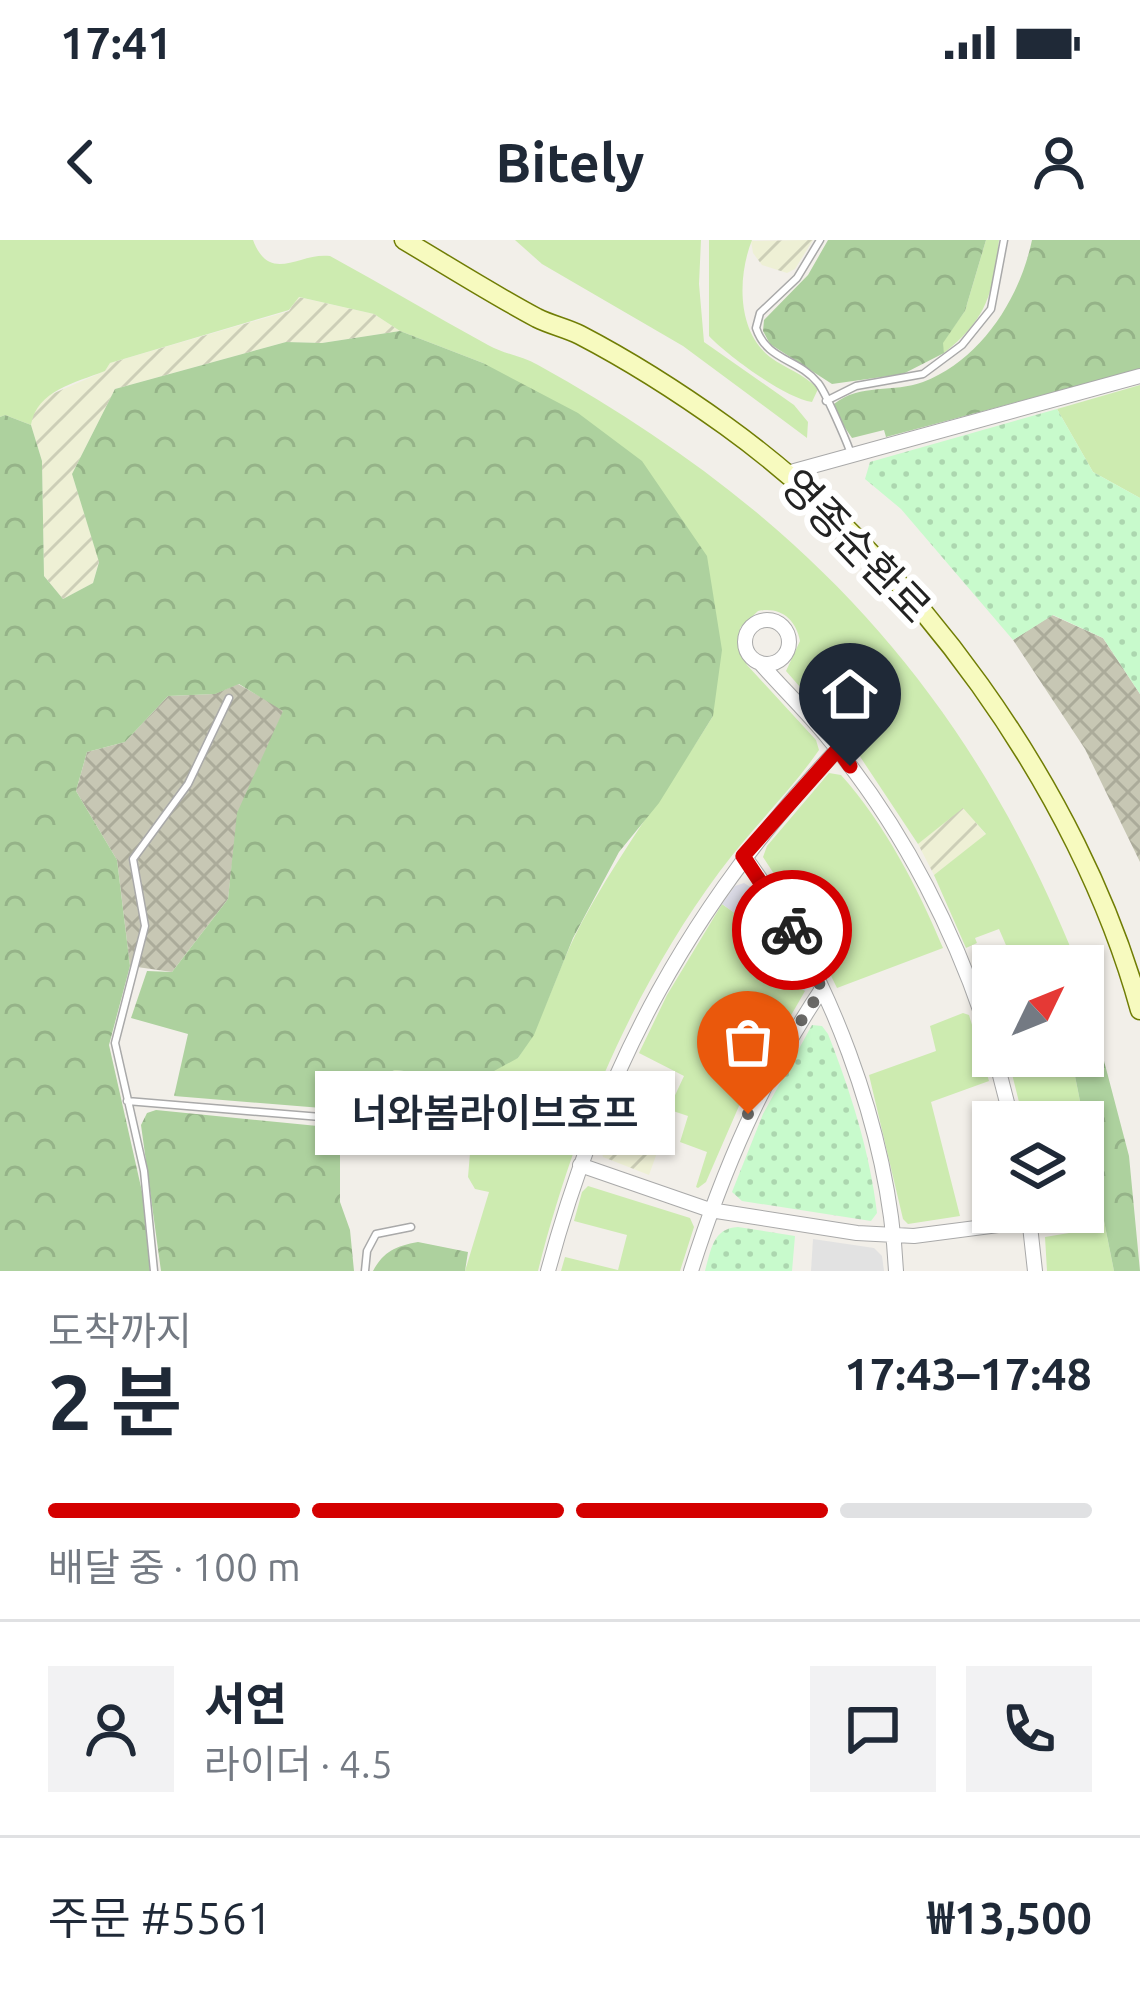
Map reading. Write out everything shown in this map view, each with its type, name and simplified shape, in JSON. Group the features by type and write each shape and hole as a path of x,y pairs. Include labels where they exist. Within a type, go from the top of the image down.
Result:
{"main road":[{"name":"영종순환로","path":"404,240 657,381 788,473 853,534 926,614 1014,736 1106,912 1140,1010"}],"street":[{"path":"788,473 1140,376"},
{"path":"761,664 838,749 888,822 927,888 972,999"},
{"path":"548,1271 603,1103 648,1005 743,856 838,749"},
{"path":"743,856 771,894 822,989 871,1127 896,1271"},
{"path":"691,1271 710,1210 759,1093 822,989"},
{"path":"580,1165 710,1210 891,1235 972,1226"},
{"path":"1031,1233 1036,1271"}],"lane":[{"path":"820,240 797,278 760,313 757,328 765,347 818,383 852,455"},
{"path":"826,401 856,386 923,374 952,355 991,309 1004,240"},
{"path":"154,1271 148,1199 115,1042 145,926 134,860 188,784 229,698"},
{"path":"128,1102 374,1118"},
{"path":"365,1271 367,1251 376,1234 411,1227"}],"shaded area":[{"path":"813,240 795,269 787,273 762,265 751,241"},
{"path":"298,297 374,314 400,331 322,343 286,342 115,389 72,474 99,561 93,583 63,599 44,576 42,461 31,425 34,408 45,397 105,371 110,363 289,311"},
{"path":"1052,615 1103,638 1140,694 1140,862 1085,749 1013,640"},
{"path":"238,684 284,710 238,813 228,899 172,972 130,966 117,860 76,791 87,752 125,742 168,696 214,694"},
{"path":"963,807 986,835 934,875 918,844"},
{"path":"744,883 755,890 780,933 806,980 805,991 758,958 770,938 722,904 735,886"},
{"path":"605,1130 658,1150 649,1175 603,1157 600,1146"},
{"path":"813,1239 874,1248 882,1256 884,1271 811,1271"}],"green space":[{"path":"0,240 253,240 268,261 277,264 330,256 488,345 538,365 632,421 717,481 795,546 865,616 928,692 984,775 1034,866 1069,945 1006,945 999,929 975,938 977,943 966,948 934,875 986,834 963,808 918,844 857,752 786,671 800,641 795,626 780,612 758,611 740,628 739,647 747,665 816,740 819,750 688,916 633,1012 588,1113 538,1271 465,1271 489,1192 475,1189 468,1177 472,1129 464,1116 448,1107 417,1101 334,1109 363,1083 395,1070 439,1075 518,1058 597,895 713,716 483,363 400,331 374,314 299,297 289,310 110,363 105,371 49,396 31,425 0,417"},
{"path":"515,240 701,240 704,342 794,405 808,422 807,438 683,346 542,264"},
{"path":"709,240 752,240 743,285 751,332 770,357 818,389 812,402 758,375 709,336"},
{"path":"828,240 986,240 965,311 943,343 944,353 903,374 832,384 770,344 763,331 764,320 808,275"},
{"path":"986,240 999,240 985,304 970,329 944,353 942,343 965,311"},
{"path":"1032,240 1140,240 1140,369 886,437 884,430 852,438 833,410 834,404 855,393 923,382 963,359 1008,305"},
{"path":"400,331 483,363 578,413 642,461 707,556 722,650 713,716 659,803 619,852 573,938 534,1035 518,1058 494,1071 439,1075 395,1070 363,1083 334,1109 174,1096 188,1034 131,1018 147,971 172,972 228,899 237,813 283,711 239,684 215,694 168,696 125,742 87,752 76,791 117,860 130,966 109,1045 143,1196 150,1271 0,1271 0,417 31,425 42,461 44,576 63,599 93,583 99,562 72,474 115,389 286,342 322,343"},
{"path":"1140,385 1140,498 1093,472 1057,409"},
{"path":"1057,409 1093,472 1140,498 1140,694 1103,638 1053,615 1013,640 901,509 865,479 870,462"},
{"path":"829,773 841,775 886,835 943,948 837,988 802,917 763,857 767,846"},
{"path":"722,904 770,938 758,958 805,991 739,1106 706,1182 698,1188 707,1152 680,1142 688,1116 673,1111 658,1150 605,1130 625,1085 670,1106 684,1076 639,1053 667,995"},
{"path":"969,1015 972,1077 988,1077 989,1081 931,1102 960,1216 908,1224 869,1075 936,1051 930,1026"},
{"path":"812,1025 822,1026 828,1034 858,1122 877,1213 871,1221 742,1201 732,1192 763,1114"},
{"path":"1104,1061 1129,1156 1140,1271 1114,1271 1104,1221 1104,1101 1080,1101 1075,1077 1104,1077"},
{"path":"1013,1077 1075,1077 1080,1101 1019,1101"},
{"path":"156,1110 328,1127 340,1138 340,1202 350,1230 354,1271 161,1271 141,1125 147,1113"},
{"path":"588,1186 690,1218 694,1227 680,1271 561,1271 565,1257 618,1270 627,1235 574,1221"},
{"path":"1104,1221 1114,1271 1047,1271 1045,1237 1104,1233"},
{"path":"738,1227 795,1236 792,1271 705,1271 718,1236"},
{"path":"418,1242 468,1252 465,1271 373,1271 391,1251"}],"way so far":[{"path":"748,1114 822,989 792,930"}],"place":[{"name":"너와봄라이브호프","path":"748,1114"}],"route":[{"path":"792,930 743,856 838,749 850,766"}]}
